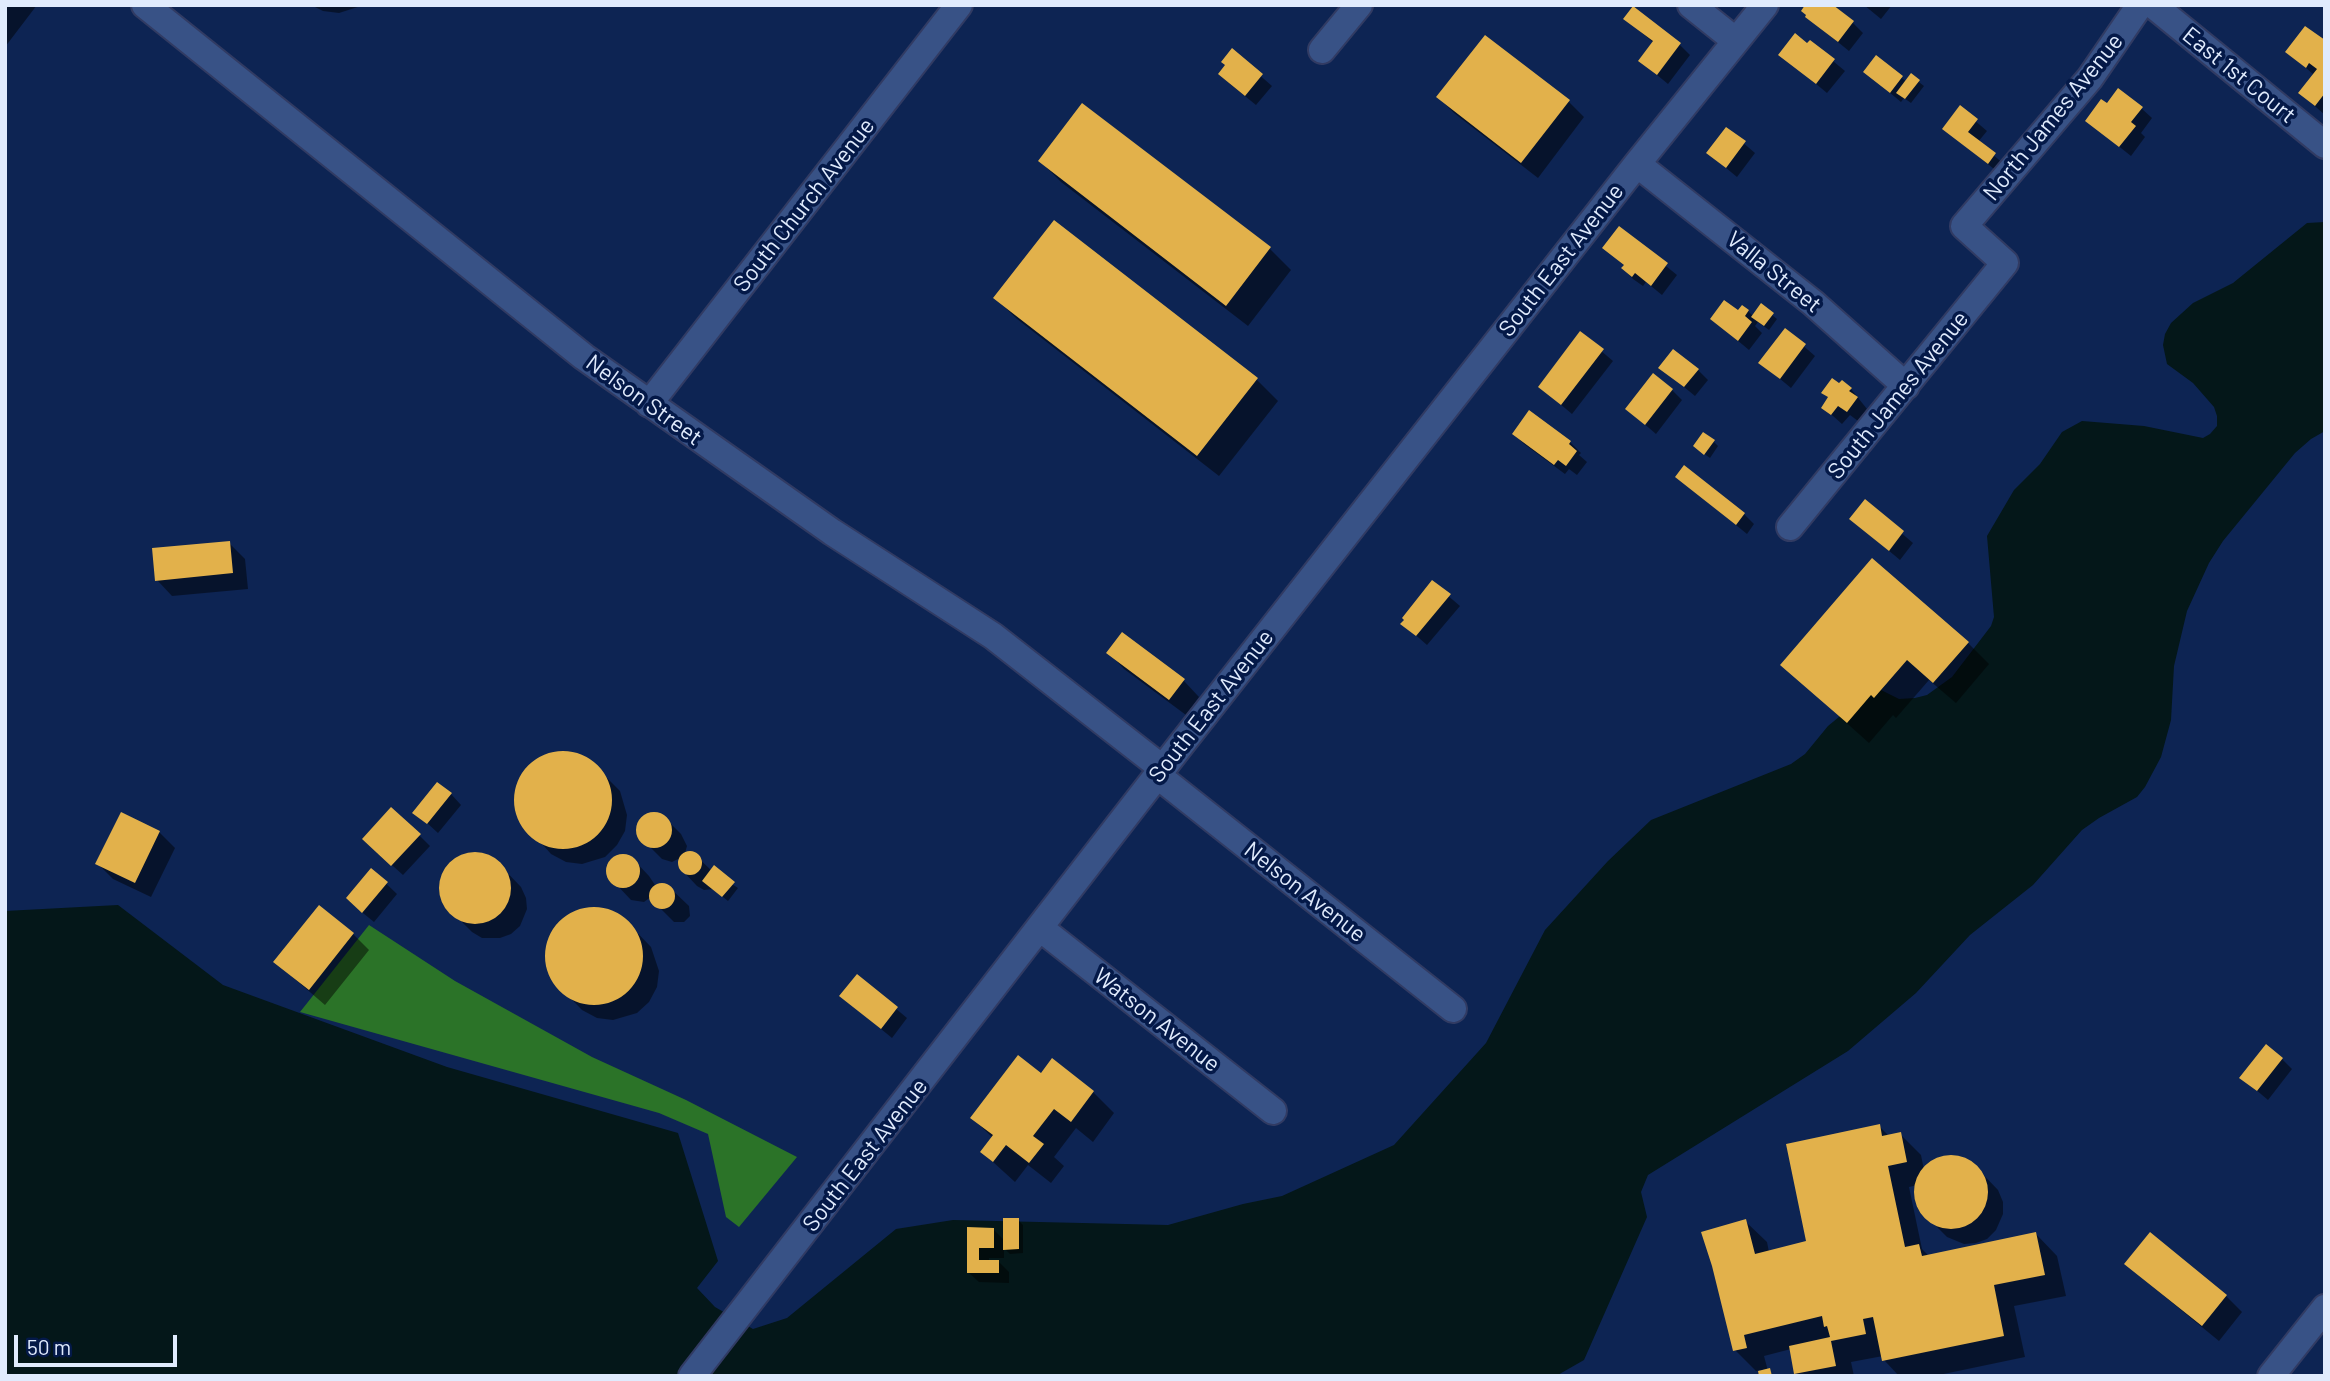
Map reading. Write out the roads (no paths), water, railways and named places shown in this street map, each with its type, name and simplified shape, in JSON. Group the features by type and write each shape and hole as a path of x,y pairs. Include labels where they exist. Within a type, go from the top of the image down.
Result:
{"street":[{"name":"Nelson Street","path":"145,5 584,357 832,532 993,636 1159,772"},
{"name":"South Church Avenue","path":"649,404 959,5"},
{"path":"1322,50 1359,5"},
{"path":"1691,5 1736,41"},
{"name":"South East Avenue","path":"692,1376 1159,772 1765,5"},
{"name":"North James Avenue","path":"2005,263 1965,226 2091,78 2140,5"},
{"name":"East 1st Court","path":"2153,5 2325,145"},
{"name":"Valla Street","path":"1637,164 1813,303 1906,386"},
{"name":"South James Avenue","path":"1790,527 2005,263"},
{"name":"Nelson Avenue","path":"1159,772 1452,1009"},
{"name":"Watson Avenue","path":"1040,928 1273,1111"},
{"path":"2271,1376 2325,1308"}]}
